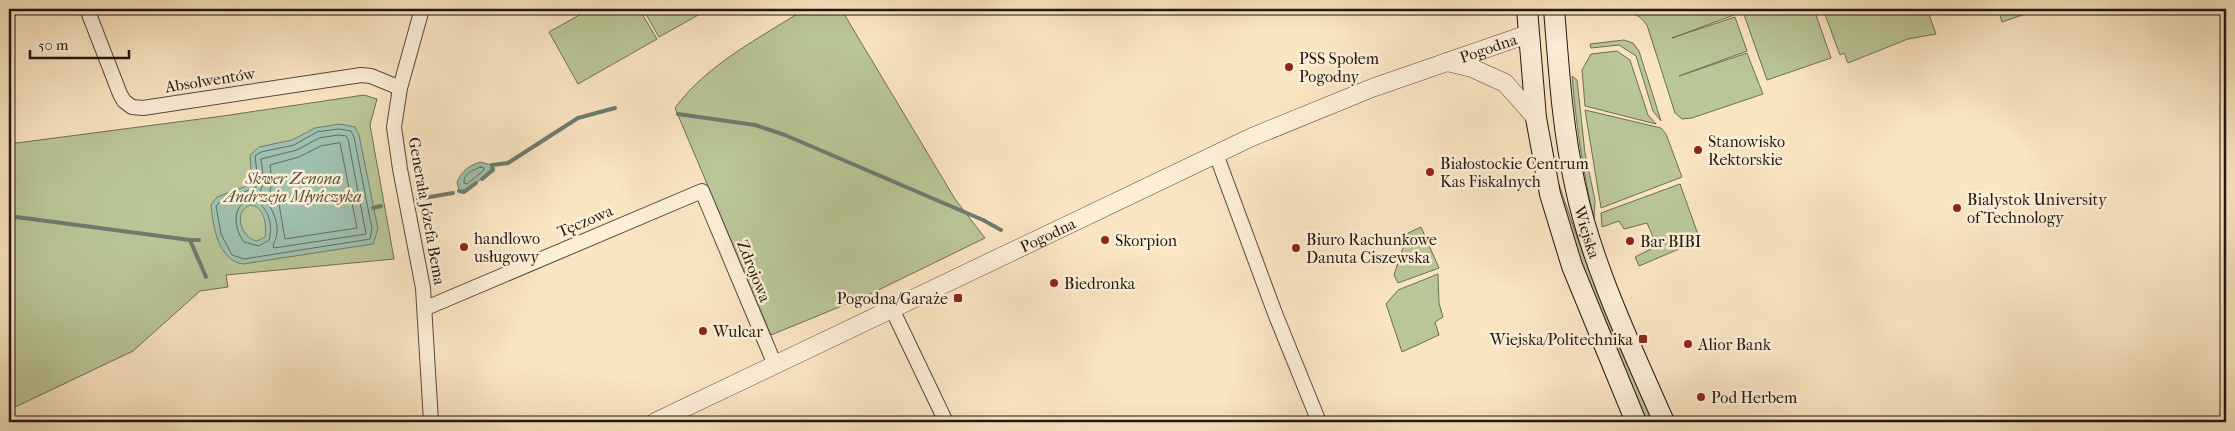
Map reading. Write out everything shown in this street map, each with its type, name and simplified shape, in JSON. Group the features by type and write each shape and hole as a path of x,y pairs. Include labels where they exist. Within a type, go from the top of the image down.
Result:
{"main road":[{"name":"Wiejska","path":"1527,9 1536,118 1550,194 1572,266 1636,422"},
{"name":"Wiejska","path":"1554,9 1562,113 1575,187 1607,287 1664,422"},
{"path":"1528,34 1556,31"}],"street":[{"name":"Absolwentów","path":"87,9 120,94 124,102 132,106 142,108 188,102 361,75 371,76 400,88"},
{"name":"Generała Józefa Bema","path":"422,9 395,111 396,141 426,308 431,422"},
{"name":"Pogodna","path":"655,422 1216,154 1314,110 1528,34"},
{"name":"Pogodna","path":"1446,62 1486,74 1505,83 1536,118"},
{"path":"1216,154 1269,298 1319,422"},
{"name":"Tęczowa","path":"426,308 702,190"},
{"name":"Zdrojowa","path":"702,190 776,365"},
{"path":"892,309 946,422"}],"green space":[{"path":"590,9 639,9 657,39 578,84 549,32"},
{"path":"643,9 709,9 659,37"},
{"path":"805,9 841,9 955,199 985,238 866,296 771,335 675,108 702,78 718,65"},
{"path":"1588,9 1732,9 1734,15 1672,38 1735,17 1747,51 1679,76 1747,53 1763,94 1692,118 1682,119 1675,113 1647,25 1641,18 1627,11"},
{"path":"1742,9 1814,9 1831,58 1767,80"},
{"path":"1823,9 1927,9 1936,34 1908,39 1848,63 1844,53 1840,55"},
{"path":"1998,9 2040,9 2002,22"},
{"path":"1624,40 1633,43 1639,51 1661,121 1653,111 1636,56 1619,45 1591,48 1590,44"},
{"path":"1617,51 1630,60 1648,115 1656,124 1585,106 1582,70 1591,54"},
{"path":"1572,76 1577,80 1585,153 1595,200 1594,219 1580,148"},
{"name":"Skwer Zenona Andrzeja Młyńczyka","path":"364,95 377,99 370,125 394,259 226,275 228,287 200,291 133,351 9,410 9,144 223,116"},
{"path":"1585,110 1661,128 1666,134 1682,177 1601,208"},
{"path":"1555,173 1583,254 1653,422 1643,422 1564,219"},
{"path":"1680,184 1700,240 1639,266 1635,257 1657,246 1647,223 1624,229 1619,221 1602,227 1601,213"},
{"path":"1421,227 1439,268 1398,283 1394,275 1408,233"},
{"path":"1438,274 1439,303 1443,317 1435,322 1439,335 1402,352 1386,304 1398,290"}],"water":[{"path":"339,124 355,127 359,135 378,229 373,244 243,264 235,261 222,249 218,241 211,205 217,197 252,184 250,155 259,147 292,140 315,128","holes":["250,205 255,206 264,217 265,227 265,237 257,241 247,236 243,231 240,219 241,213 245,208"]},
{"path":"480,162 492,165 493,170 464,192 459,191 457,182 463,172"}],"waterway":[{"path":"482,179 493,170 492,165 508,163 578,118 615,108"},
{"path":"678,114 755,125 785,135 983,220 1001,230"},
{"path":"459,191 464,192 476,183"},
{"path":"418,199 453,193"},
{"path":"373,208 381,206"},
{"path":"9,216 199,240"},
{"path":"190,240 206,277"}],"place":[{"name":"PSS Społem Pogodny","path":"1289,67"},
{"name":"Stanowisko Rektorskie","path":"1698,150"},
{"name":"Białostockie Centrum Kas Fiskalnych","path":"1430,172"},
{"name":"Bialystok University of Technology","path":"1957,208"},
{"name":"Skorpion","path":"1105,240"},
{"name":"Bar BIBI","path":"1630,241"},
{"name":"handlowo usługowy","path":"464,247"},
{"name":"Biuro Rachunkowe Danuta Ciszewska","path":"1296,248"},
{"name":"Biedronka","path":"1054,283"},
{"name":"Pogodna/Garaże","path":"958,298"},
{"name":"Wulcar","path":"703,331"},
{"name":"Wiejska/Politechnika","path":"1643,339"},
{"name":"Alior Bank","path":"1688,344"},
{"name":"Pod Herbem","path":"1701,397"}]}
